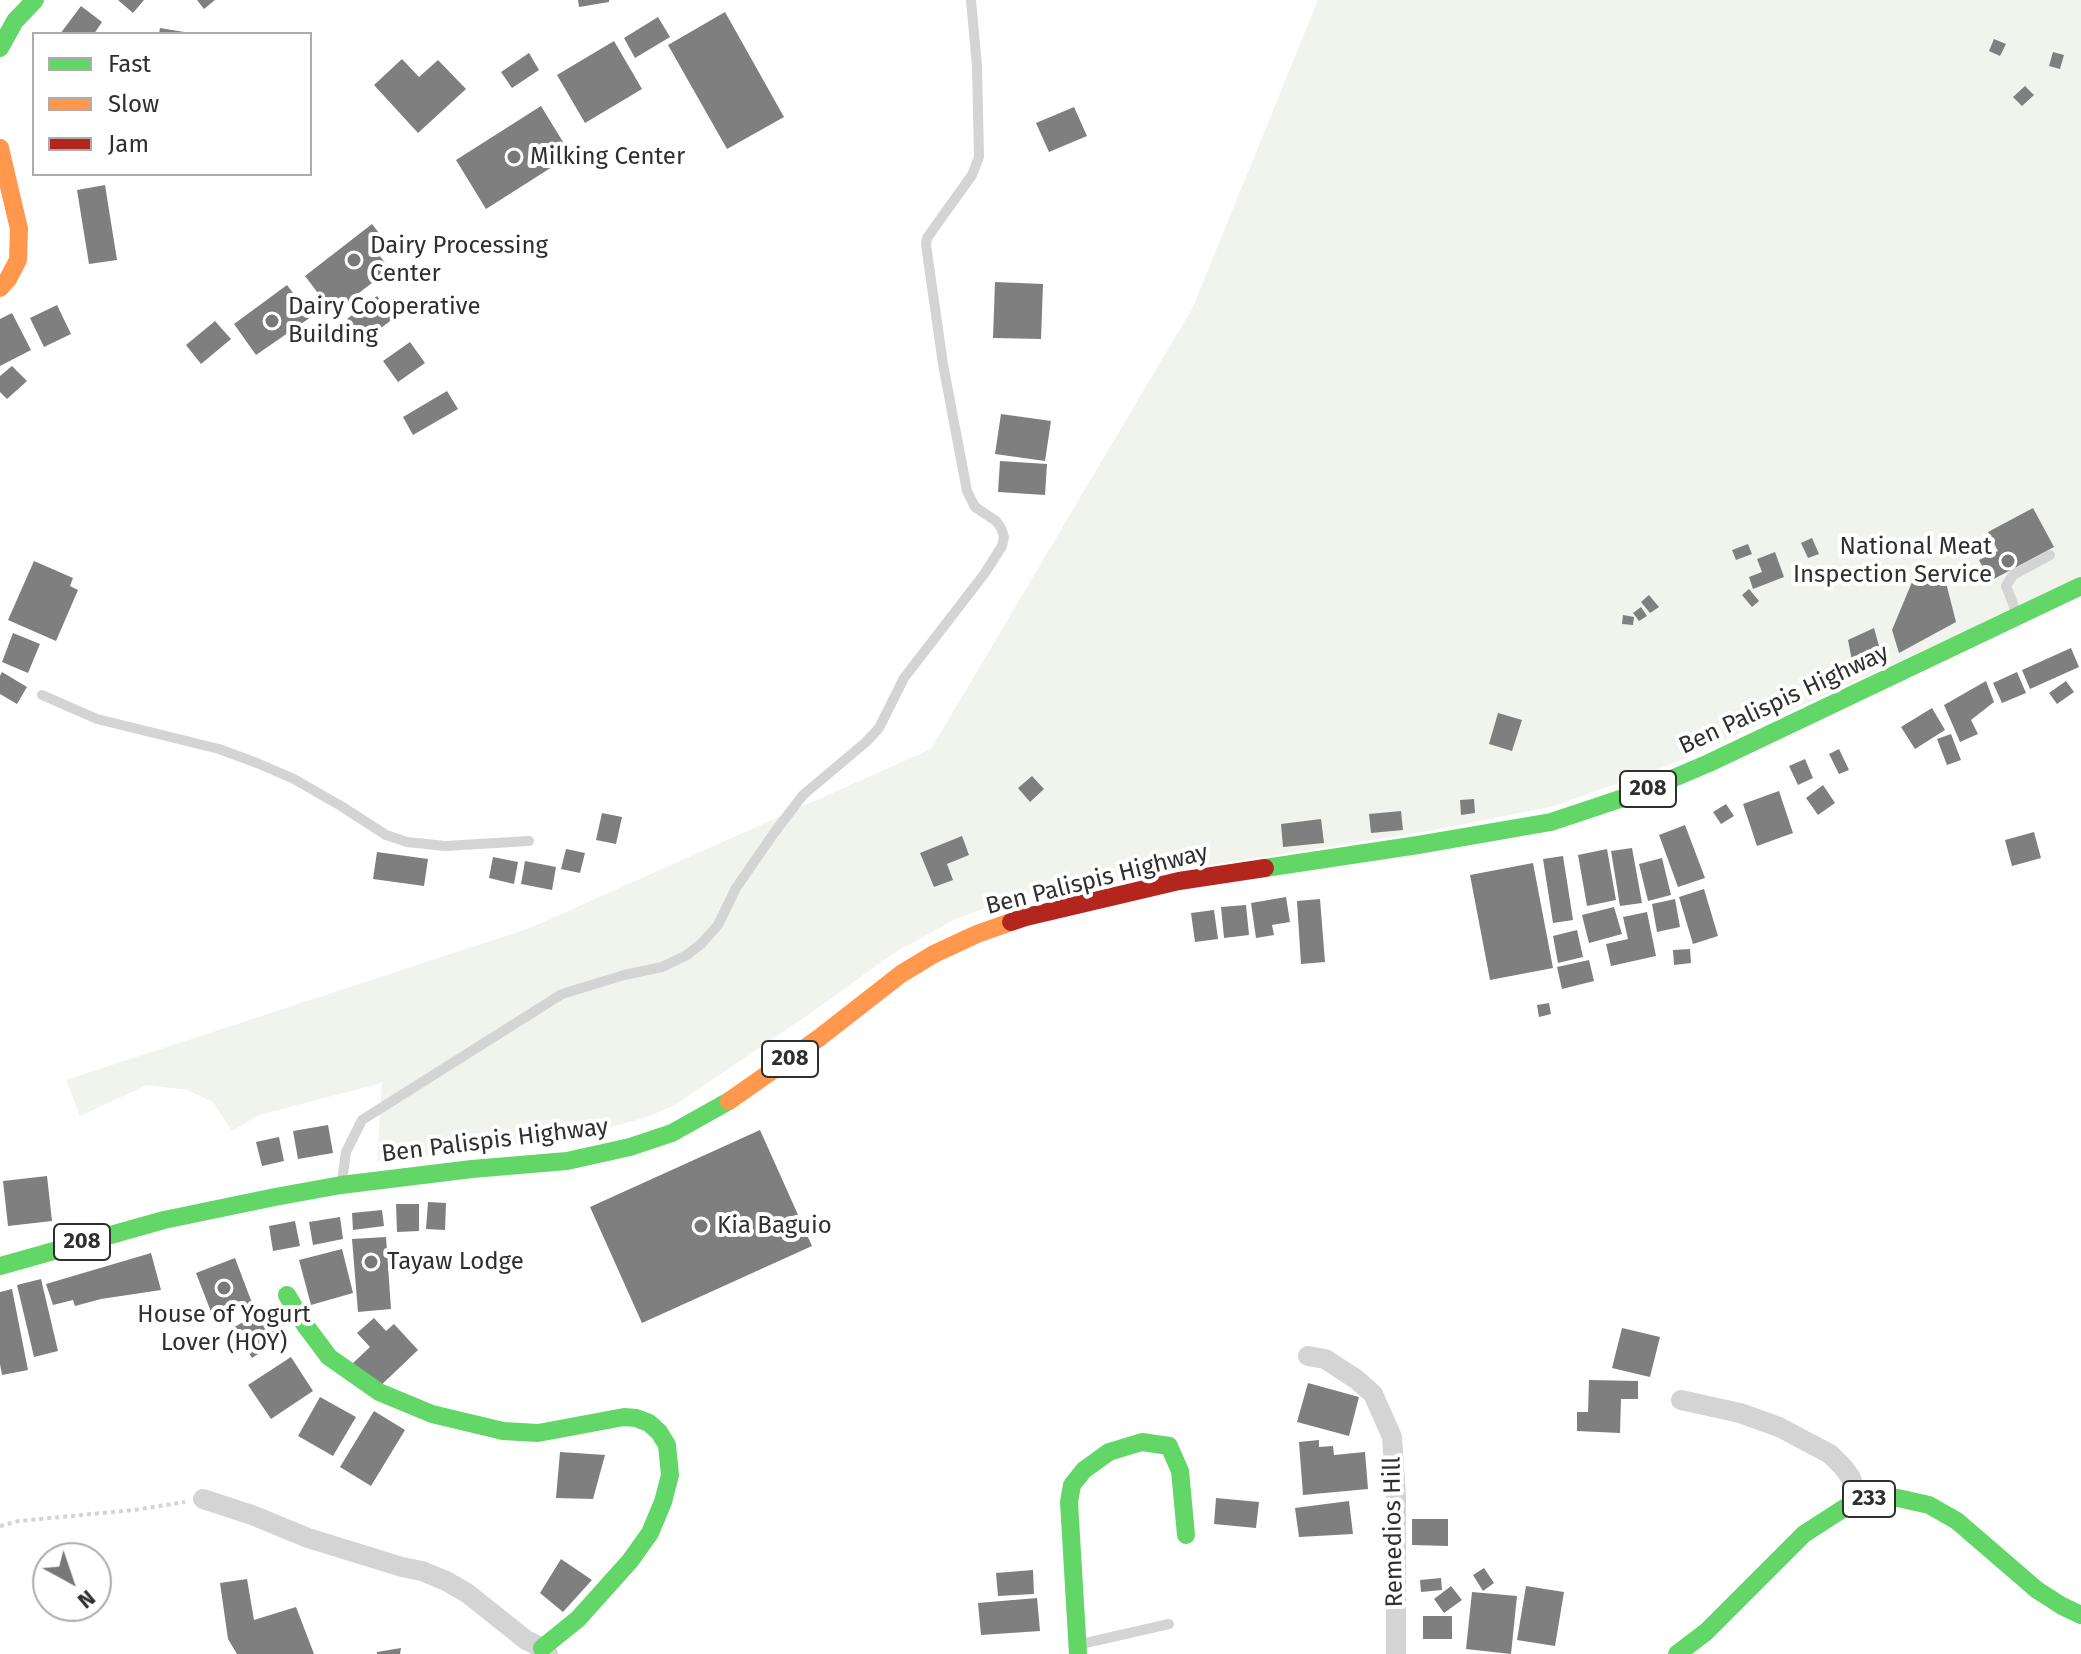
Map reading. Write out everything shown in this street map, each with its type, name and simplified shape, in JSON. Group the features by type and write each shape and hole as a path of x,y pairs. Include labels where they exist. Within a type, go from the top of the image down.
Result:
{"main road":[{"path":"0,48 15,21 35,0"},
{"path":"0,148 19,229 9,255 8,279 0,288"},
{"name":"Ben Palispis Highway","path":"0,1266 164,1220 341,1185 567,1161 630,1147 672,1133 739,1096 901,974 977,934 1026,917 1179,881 1551,822 1641,792 1709,763 2081,586"},
{"path":"287,1295 329,1357 379,1392 432,1414 503,1431 538,1433 624,1417 649,1423 659,1432 667,1445 670,1475 650,1533 630,1561 545,1651"},
{"path":"1078,1649 1069,1502 1072,1485 1084,1470 1109,1452 1142,1442 1169,1446 1180,1471 1186,1535"},
{"name":"233","path":"1677,1654 1706,1632 1804,1534 1836,1512 1871,1498 1898,1498 1929,1505 1957,1521 2037,1590 2081,1615"}],"street":[{"name":"Remedios Hill","path":"1308,1356 1325,1359 1373,1394 1392,1437 1396,1496 1396,1654"},
{"path":"1681,1400 1740,1413 1779,1427 1830,1454 1851,1478 1858,1501"},
{"path":"203,1499 308,1538 422,1571 446,1581 545,1651"}],"lane":[{"path":"341,1185 346,1152 362,1120 562,994 662,967 687,955 702,943 718,925 736,888 803,795 879,728 904,678 985,573 1002,546 1004,537 1001,528 975,507 967,491 943,364 926,245 927,238 972,175 979,157 977,66 971,0"},
{"path":"2017,616 2006,586 2013,575 2050,555"},
{"path":"42,695 97,719 219,749 257,763 294,779 386,835 407,842 445,846 529,841"},
{"path":"1078,1649 1169,1624"}],"path":[{"path":"0,1526 19,1521 134,1510 203,1499"}],"shaded area":[{"path":"1318,0 2081,0 2081,579 1672,764 1554,806 1429,831 1020,895 956,919 894,953 673,1106 647,1117 576,1137 377,1161 382,1083 259,1115 232,1131 213,1102 187,1090 147,1085 80,1116 66,1080 530,928 931,749 1193,307"}],"building":[{"path":"118,0 144,0 133,13"},
{"path":"197,0 215,0 204,9"},
{"path":"578,0 609,0 609,2 579,7"},
{"path":"81,6 102,22 95,32 62,32"},
{"path":"725,12 784,117 727,149 668,45"},
{"path":"658,17 670,37 635,58 624,38"},
{"path":"160,28 184,32 159,32"},
{"path":"1994,39 2006,44 2000,56 1989,51"},
{"path":"614,41 642,89 585,123 557,75"},
{"path":"2053,52 2064,55 2060,69 2049,66"},
{"path":"529,53 539,70 512,88 501,72"},
{"path":"402,59 419,77 438,60 466,89 418,133 374,85"},
{"path":"2025,86 2034,95 2022,106 2013,97"},
{"name":"Milking Center","path":"541,106 571,155 486,209 456,160"},
{"path":"1074,107 1087,136 1049,152 1036,123"},
{"path":"105,185 117,260 89,264 77,190"},
{"name":"Dairy Processing Center","path":"372,224 386,242 376,251 390,269 333,313 305,276"},
{"path":"995,282 1043,284 1041,339 993,338"},
{"name":"Dairy Cooperative Building","path":"287,285 311,317 256,355 234,324"},
{"path":"377,296 394,318 364,341 347,319"},
{"path":"57,305 71,334 44,347 30,318"},
{"path":"12,313 31,350 0,366 0,319"},
{"path":"215,321 231,339 201,364 186,345"},
{"path":"410,342 425,363 398,382 383,361"},
{"path":"12,366 27,381 7,399 0,392 0,376"},
{"path":"447,391 458,409 413,435 403,417"},
{"path":"1001,414 1051,421 1045,461 995,454"},
{"path":"1000,461 1047,464 1045,495 998,492"},
{"path":"2033,508 2054,547 1990,581 1979,560 1998,551 1988,532"},
{"path":"1812,538 1819,554 1808,558 1801,543"},
{"path":"1748,544 1752,554 1736,560 1732,550"},
{"path":"1775,552 1784,577 1753,589 1749,577 1762,572 1757,559"},
{"path":"34,561 73,578 70,586 78,590 56,641 8,620"},
{"path":"1943,571 1956,622 1899,653 1892,630 1912,582"},
{"path":"1749,589 1759,601 1752,607 1742,595"},
{"path":"1649,595 1659,607 1650,613 1641,602"},
{"path":"1641,607 1647,616 1639,621 1633,613"},
{"path":"1623,615 1634,617 1633,625 1622,624"},
{"path":"1874,628 1884,664 1855,676 1848,640"},
{"path":"13,633 40,644 28,673 2,662"},
{"path":"2071,648 2079,667 2030,689 2022,670"},
{"path":"2,672 27,687 17,704 0,694"},
{"path":"2017,672 2026,693 2002,703 1993,683"},
{"path":"1986,681 1994,702 1971,720 1978,734 1960,742 1944,705"},
{"path":"2066,681 2074,692 2057,704 2049,693"},
{"path":"1932,708 1945,730 1915,749 1901,727"},
{"path":"1498,713 1522,720 1512,751 1489,744"},
{"path":"1951,734 1961,760 1947,765 1937,739"},
{"path":"1839,749 1849,770 1839,774 1829,754"},
{"path":"1805,759 1813,778 1798,785 1789,766"},
{"path":"1032,776 1044,789 1030,802 1018,788"},
{"path":"1823,785 1835,803 1818,815 1806,798"},
{"path":"1779,791 1793,833 1757,846 1743,804"},
{"path":"1474,799 1475,813 1461,815 1460,800"},
{"path":"1726,804 1734,816 1721,824 1713,812"},
{"path":"1401,811 1403,830 1371,833 1369,814"},
{"path":"602,813 622,817 616,844 596,840"},
{"path":"1321,819 1324,843 1283,847 1281,824"},
{"path":"1685,825 1705,878 1678,887 1659,835"},
{"path":"2034,832 2041,858 2012,866 2005,840"},
{"path":"962,836 969,855 947,864 953,880 934,887 920,853"},
{"path":"1632,848 1642,903 1620,906 1611,851"},
{"path":"566,849 585,853 580,873 561,869"},
{"path":"1607,849 1616,900 1587,906 1578,855"},
{"path":"377,852 428,859 424,886 373,879"},
{"path":"1563,856 1573,920 1553,923 1543,859"},
{"path":"493,857 518,862 514,884 489,878"},
{"path":"1662,858 1671,895 1648,901 1639,864"},
{"path":"525,861 556,867 552,890 521,884"},
{"path":"1533,863 1553,968 1490,980 1470,875"},
{"path":"1704,889 1718,936 1693,944 1679,897"},
{"path":"1286,897 1290,922 1272,925 1274,935 1256,938 1251,903"},
{"path":"1320,899 1325,962 1301,964 1297,901"},
{"path":"1675,899 1680,927 1657,932 1652,904"},
{"path":"1246,905 1249,935 1224,938 1221,907"},
{"path":"1614,907 1622,934 1589,943 1582,915"},
{"path":"1214,910 1218,939 1195,942 1191,913"},
{"path":"1647,912 1656,956 1611,966 1606,944 1628,939 1623,917"},
{"path":"1577,930 1583,957 1558,963 1553,936"},
{"path":"1690,949 1691,963 1674,965 1673,950"},
{"path":"1589,960 1594,981 1562,989 1557,967"},
{"path":"1549,1003 1551,1014 1539,1017 1537,1005"},
{"path":"328,1125 333,1153 298,1159 293,1131"},
{"name":"Kia Baguio","path":"760,1130 812,1246 642,1323 590,1207"},
{"path":"279,1137 284,1161 262,1166 256,1142"},
{"path":"47,1176 52,1221 8,1226 3,1181"},
{"path":"428,1202 446,1203 445,1230 426,1229"},
{"path":"396,1204 419,1204 419,1231 397,1232"},
{"path":"382,1210 384,1226 353,1230 352,1213"},
{"path":"340,1217 343,1239 313,1245 309,1222"},
{"path":"295,1221 300,1246 273,1251 269,1226"},
{"path":"386,1237 391,1309 358,1312 352,1239"},
{"path":"342,1249 353,1293 311,1305 299,1260"},
{"path":"151,1253 161,1290 75,1306 73,1300 53,1305 46,1284"},
{"name":"House of Yogurt Lover (HOY)","path":"235,1258 252,1303 213,1317 196,1273"},
{"path":"41,1279 58,1351 34,1357 17,1285"},
{"path":"12,1289 28,1370 2,1375 0,1292"},
{"path":"271,1305 289,1334 252,1358 233,1328"},
{"path":"374,1318 386,1331 394,1324 418,1350 376,1390 352,1364 370,1347 357,1333"},
{"path":"1622,1328 1660,1337 1650,1377 1612,1368"},
{"path":"291,1357 313,1391 271,1419 248,1385"},
{"path":"1589,1380 1638,1381 1638,1399 1621,1399 1620,1433 1577,1431 1577,1412 1588,1412"},
{"path":"1308,1383 1359,1397 1349,1436 1297,1422"},
{"path":"320,1397 356,1417 333,1456 298,1436"},
{"path":"374,1411 405,1430 371,1486 340,1467"},
{"path":"1319,1440 1319,1447 1333,1446 1334,1455 1365,1452 1368,1489 1303,1495 1299,1442"},
{"path":"560,1452 605,1455 593,1499 556,1498"},
{"path":"1216,1498 1259,1502 1256,1528 1214,1524"},
{"path":"1349,1501 1353,1534 1299,1537 1295,1508"},
{"path":"1412,1519 1448,1519 1448,1546 1412,1545"},
{"path":"561,1559 592,1580 563,1612 540,1593"},
{"path":"1484,1568 1494,1583 1483,1591 1473,1575"},
{"path":"1033,1570 1034,1594 998,1596 996,1573"},
{"path":"1441,1578 1442,1590 1421,1592 1420,1580"},
{"path":"247,1579 254,1620 296,1607 314,1654 237,1654 228,1639 220,1583"},
{"path":"1451,1586 1462,1600 1444,1613 1434,1599"},
{"path":"1526,1586 1564,1592 1555,1646 1517,1640"},
{"path":"1472,1592 1517,1596 1511,1654 1466,1649"},
{"path":"1037,1598 1040,1631 981,1635 978,1603"},
{"path":"1423,1616 1452,1616 1452,1639 1423,1639"},
{"path":"401,1648 400,1654 377,1654 377,1652"}],"traffic: fast":[{"path":"0,48 15,21 35,0"},
{"path":"1265,868 1551,822 1641,792 1709,763 2081,586"},
{"path":"0,1266 164,1220 275,1197 341,1185 567,1161 630,1147 672,1133 729,1101"},
{"path":"287,1295 329,1357 379,1392 432,1414 503,1431 538,1433 624,1417 649,1423 659,1432 667,1445 670,1475 650,1533 630,1561 578,1619 542,1648"},
{"path":"1078,1654 1069,1502 1072,1485 1084,1470 1109,1452 1142,1442 1169,1446 1180,1471 1186,1535"},
{"path":"1677,1654 1706,1632 1804,1534 1849,1505 1871,1498 1898,1498 1929,1505 1957,1521 2037,1590 2081,1615"}],"traffic: slow":[{"path":"0,148 19,229 18,260 0,288"},
{"path":"729,1101 819,1038 901,974 934,954 1011,922"}],"traffic: jam":[{"path":"1011,922 1179,881 1265,868"}],"place":[{"name":"Milking Center","path":"514,157"},
{"name":"Dairy Processing Center","path":"354,260"},
{"name":"Dairy Cooperative Building","path":"272,321"},
{"name":"National Meat Inspection Service","path":"2008,561"},
{"name":"Kia Baguio","path":"701,1226"},
{"name":"Tayaw Lodge","path":"371,1262"},
{"name":"House of Yogurt Lover (HOY)","path":"224,1288"}]}
